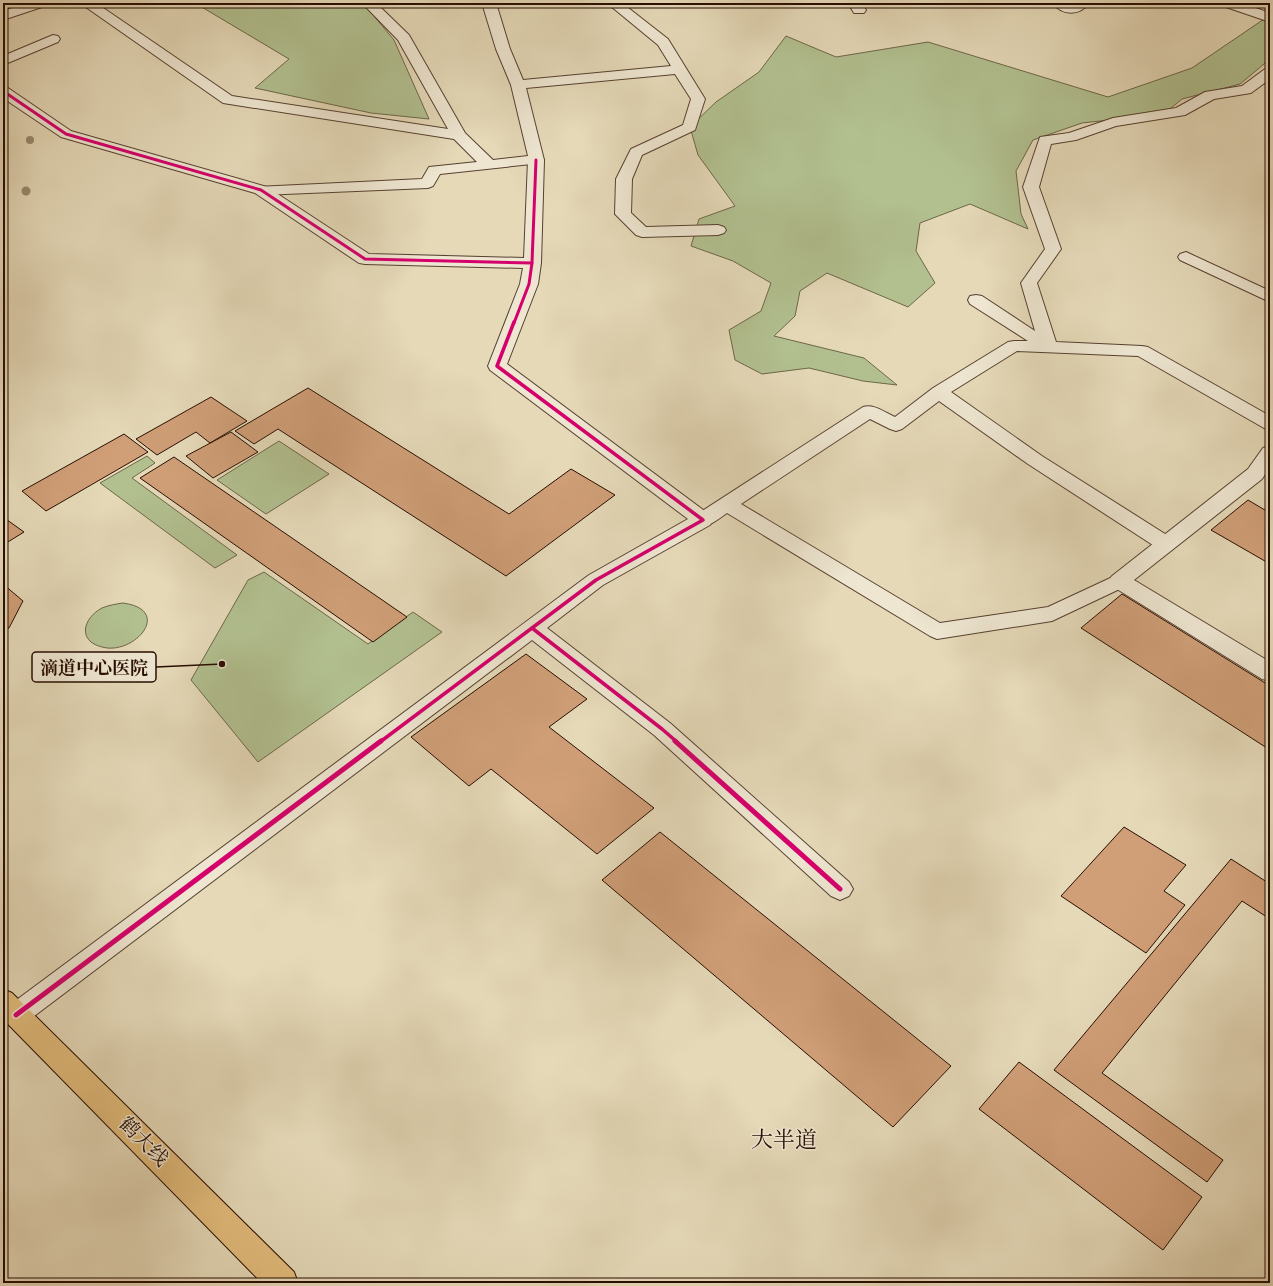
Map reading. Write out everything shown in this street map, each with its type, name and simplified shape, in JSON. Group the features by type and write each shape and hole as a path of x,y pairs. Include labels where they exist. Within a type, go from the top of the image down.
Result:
{"highway":[{"name":"鹤大线","path":"10,1008 283,1283"}],"street":[{"path":"3,16 40,3"},
{"path":"1060,3 1070,10 1082,3"},
{"path":"1228,3 1270,18"},
{"path":"3,91 66,134 261,190 365,259 532,263"},
{"path":"10,1008 596,580 703,520 497,366 529,284 532,263 536,160"},
{"path":"1270,452 1255,474 1119,581 1270,673"},
{"path":"532,628 662,729 840,889"}],"lane":[{"path":"87,3 228,100 459,135"},
{"path":"369,3 404,38 459,135 489,165"},
{"path":"261,190 428,183 434,170 536,160 518,85 502,48 489,3"},
{"path":"614,3 663,42 698,99 690,127 636,152 624,179 624,214 642,232 718,230"},
{"path":"3,61 53,39"},
{"path":"518,85 680,69"},
{"path":"1049,347 1029,283 1053,249 1031,187 1045,140 1071,137 1113,122 1180,112 1210,96 1246,90 1270,72"},
{"path":"1186,257 1270,297"},
{"path":"976,300 1049,347"},
{"path":"703,520 869,411 896,425 939,392 1014,346 1142,351 1270,424"},
{"path":"939,392 1035,460 1166,544"},
{"path":"727,504 937,631 1052,614 1119,581"}],"green space":[{"path":"195,3 363,3 394,40 429,119 371,113 255,88 289,59"},
{"path":"1270,15 1270,59 1240,84 1182,99 1164,114 1082,123 1033,140 1016,171 1021,214 1028,229 970,204 920,223 916,251 935,283 908,307 827,273 800,291 795,316 774,336 864,358 897,385 863,381 809,368 762,374 735,360 729,330 761,311 771,283 733,261 691,246 699,219 735,206 698,155 690,127 716,102 759,72 786,36 836,57 928,42 1108,97 1192,68"},
{"path":"279,441 329,474 266,514 217,480"},
{"path":"147,456 155,463 132,478 237,555 215,568 100,483"},
{"path":"264,572 368,644 413,612 442,632 258,762 191,680 248,580"},
{"path":"123,603 138,607 146,614 147,622 144,631 136,639 126,645 114,648 102,647 89,640 86,635 86,629 90,617 102,608"}],"building":[{"path":"308,388 509,514 571,469 615,495 506,576 278,429 254,444 235,431"},
{"path":"211,397 247,421 210,443 196,432 157,455 136,439"},
{"path":"231,432 258,452 213,478 186,456"},
{"path":"124,434 148,452 46,511 22,491"},
{"path":"174,457 407,617 373,642 140,478"},
{"path":"1248,500 1270,513 1270,564 1211,530"},
{"path":"3,517 24,532 3,545"},
{"path":"3,584 23,601 9,628 3,631"},
{"path":"1122,594 1270,686 1270,750 1081,628"},
{"path":"526,654 587,699 549,727 654,808 597,854 491,769 469,786 411,737"},
{"path":"1124,827 1186,865 1164,891 1185,905 1146,953 1061,896"},
{"path":"660,832 951,1066 893,1127 602,880"},
{"path":"1231,859 1270,884 1270,919 1242,901 1102,1073 1223,1160 1207,1182 1054,1070"},
{"path":"1019,1062 1202,1197 1163,1250 979,1109"}],"cycle path":[{"path":"3,91 66,134 261,190 365,259 532,263"},
{"path":"16,1015 596,580 703,520 497,366 529,284 532,263 536,160"},
{"path":"532,628 662,729 840,889"}],"place":[{"name":"滴道中心医院","path":"222,664"}],"district":[{"name":"大半道","path":"784,1140"}]}
